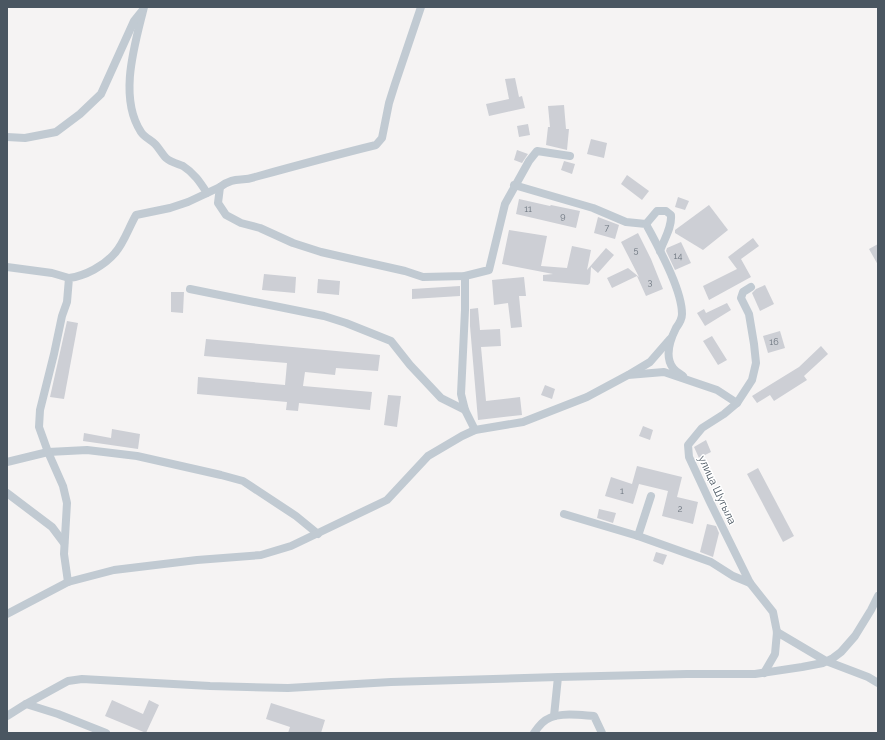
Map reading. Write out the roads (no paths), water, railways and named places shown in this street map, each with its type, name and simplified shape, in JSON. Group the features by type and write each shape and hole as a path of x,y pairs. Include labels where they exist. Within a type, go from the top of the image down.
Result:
{"street":[{"path":"144,7 130,72 130,99 135,120 141,134 155,144 166,159 184,167 198,179 207,193"},
{"path":"7,137 26,138 56,132 101,94 134,21 144,7"},
{"path":"7,267 52,273 69,278 80,277 101,265 114,254 122,244 136,215 170,208 188,202 234,179 252,178 376,145 382,138 393,90 404,53 421,7"},
{"path":"220,187 218,203 226,215 241,223 260,228 293,243 321,252 405,271 423,277 465,276 490,270 505,204 529,161 537,151 570,156"},
{"path":"514,186 593,208 626,222 646,224"},
{"path":"646,224 657,211 666,211 671,216 671,224 664,237 660,251"},
{"path":"646,224 660,251 682,305 682,317 672,336 668,350 673,368 687,379"},
{"path":"465,276 465,334 461,394 475,430"},
{"path":"68,582 64,554 67,503 63,486 39,427 40,410 62,316 67,302 69,278"},
{"name":"улица Шугыла","path":"751,287 743,292 740,298 749,314 754,344 756,363 752,380 738,402 724,414 702,428 688,445 689,457 750,583 773,612 777,632 775,654 764,673"},
{"path":"190,289 324,316 391,341 410,365 441,398 466,410"},
{"path":"7,614 68,582 114,570 197,560 262,555 291,546 387,500 428,456 462,436 475,430 523,422 587,397 650,362 672,336"},
{"path":"628,375 664,372 717,390 738,402"},
{"path":"7,462 48,452 87,450 137,456 243,481 296,516 318,534"},
{"path":"7,493 52,527 64,543"},
{"path":"638,536 651,496"},
{"path":"564,514 638,536 712,562 733,576 750,583"},
{"path":"7,716 68,681 82,679 202,686 288,688 391,682 687,674 755,674 802,668 826,661 841,652 855,636 878,596"},
{"path":"777,632 826,661 868,676 878,683"},
{"path":"554,716 558,677"},
{"path":"26,704 58,714 106,733"},
{"path":"534,733 542,722 554,716 577,715 594,716 602,733"}]}
